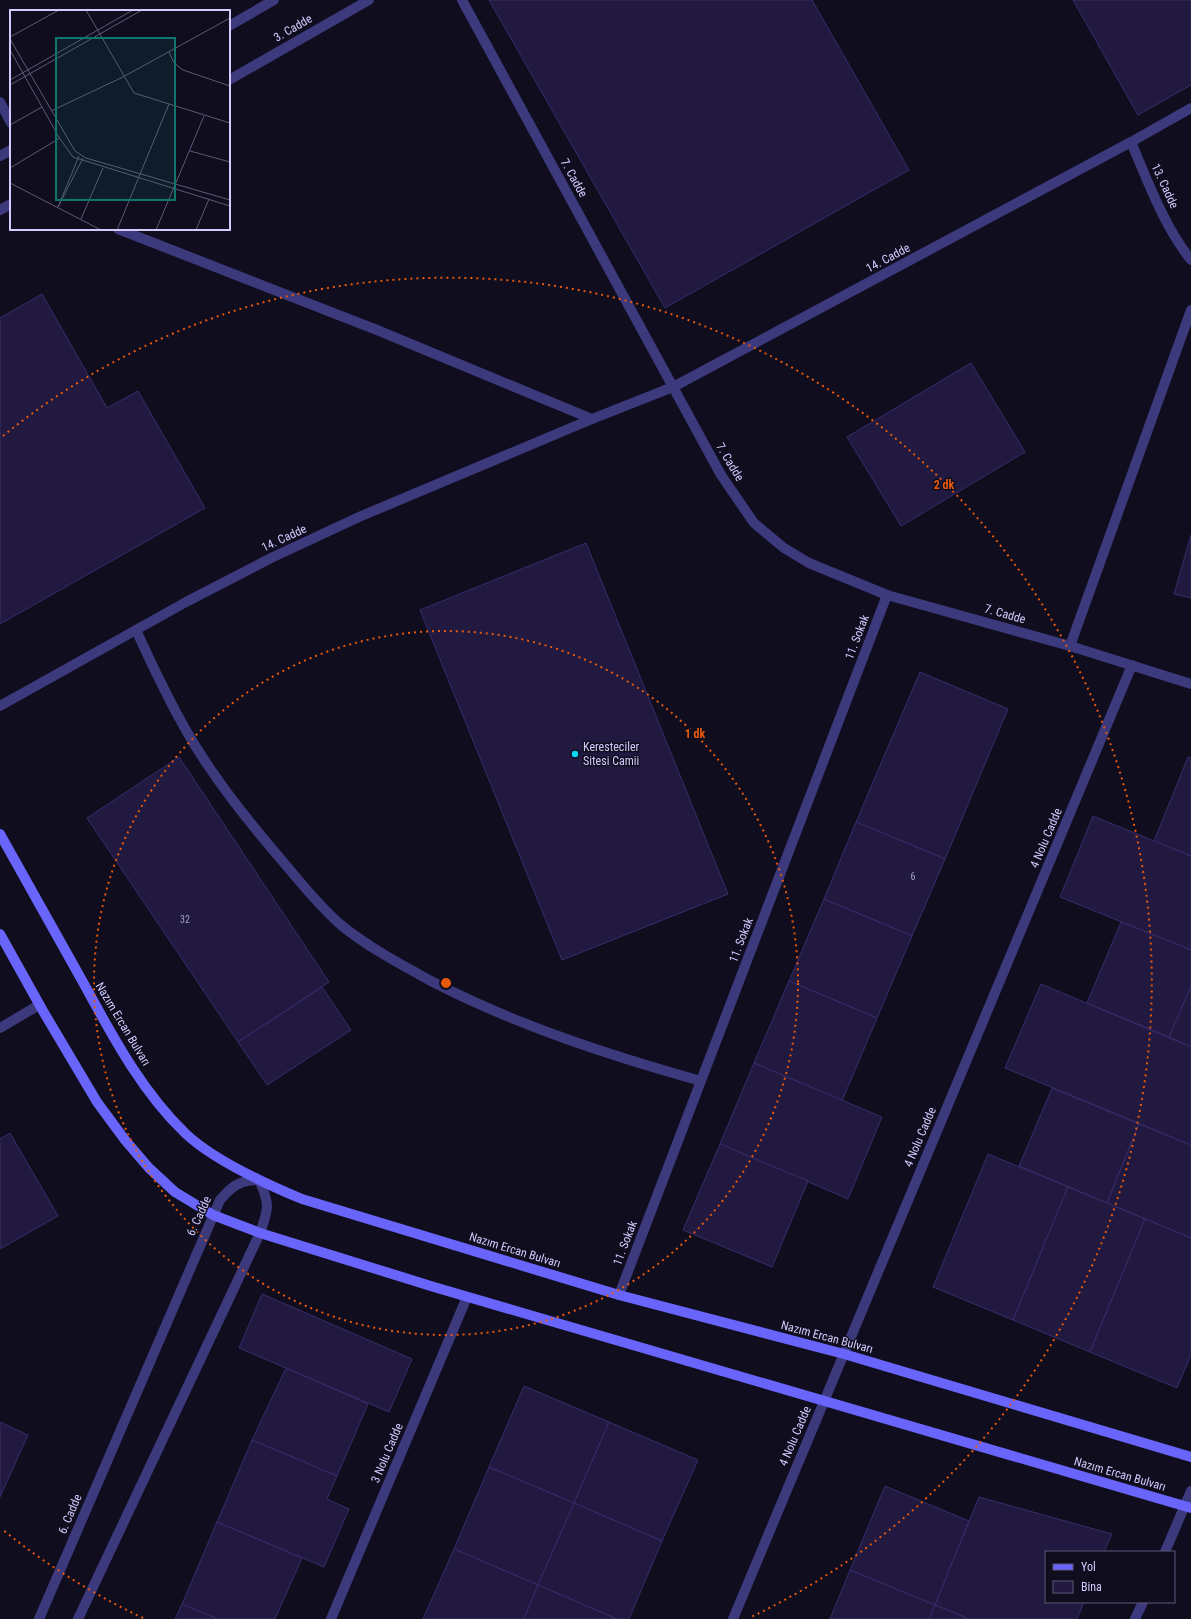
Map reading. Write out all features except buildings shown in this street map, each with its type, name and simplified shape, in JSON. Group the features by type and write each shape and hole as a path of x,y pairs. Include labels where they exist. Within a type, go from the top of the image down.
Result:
{"main road":[{"name":"Nazım Ercan Bulvarı","path":"0,834 123,1054 159,1104 187,1135 213,1153 259,1180 302,1198 619,1295 844,1354 1191,1457"},
{"name":"Nazım Ercan Bulvarı","path":"0,934 39,1005 97,1102 125,1140 149,1168 175,1192 213,1215 260,1233 467,1297 823,1402 1188,1507"}],"street":[{"path":"230,25 274,0"},
{"name":"3. Cadde","path":"230,79 369,0"},
{"name":"7. Cadde","path":"462,0 721,475 754,523 784,548 809,563 887,594 1070,646 1191,684"},
{"path":"0,102 10,120"},
{"name":"14. Cadde","path":"0,706 136,630 291,548 359,517 592,419 673,388 1131,142 1191,108"},
{"name":"13. Cadde","path":"1131,142 1159,206 1184,251 1191,260"},
{"path":"0,156 10,151"},
{"path":"0,210 10,205"},
{"path":"121,230 377,330 592,419"},
{"path":"1070,646 1191,310"},
{"name":"11. Sokak","path":"619,1295 887,594"},
{"path":"136,630 162,686 188,733 226,790 277,856 340,924 377,951 465,998 613,1056 701,1081"},
{"name":"4 Nolu Cadde","path":"733,1619 1132,665"},
{"path":"0,1028 39,1005"},
{"name":"6. Cadde","path":"39,1619 220,1200 238,1182 246,1180 259,1180"},
{"path":"78,1619 260,1233 268,1206 267,1198 259,1180"},
{"name":"3 Nolu Cadde","path":"331,1619 467,1297"},
{"path":"1166,1551 1188,1507 1191,1491"},
{"path":"1135,1619 1143,1603"}],"place":[{"name":"Keresteciler Sitesi Camii","path":"575,754"}]}
